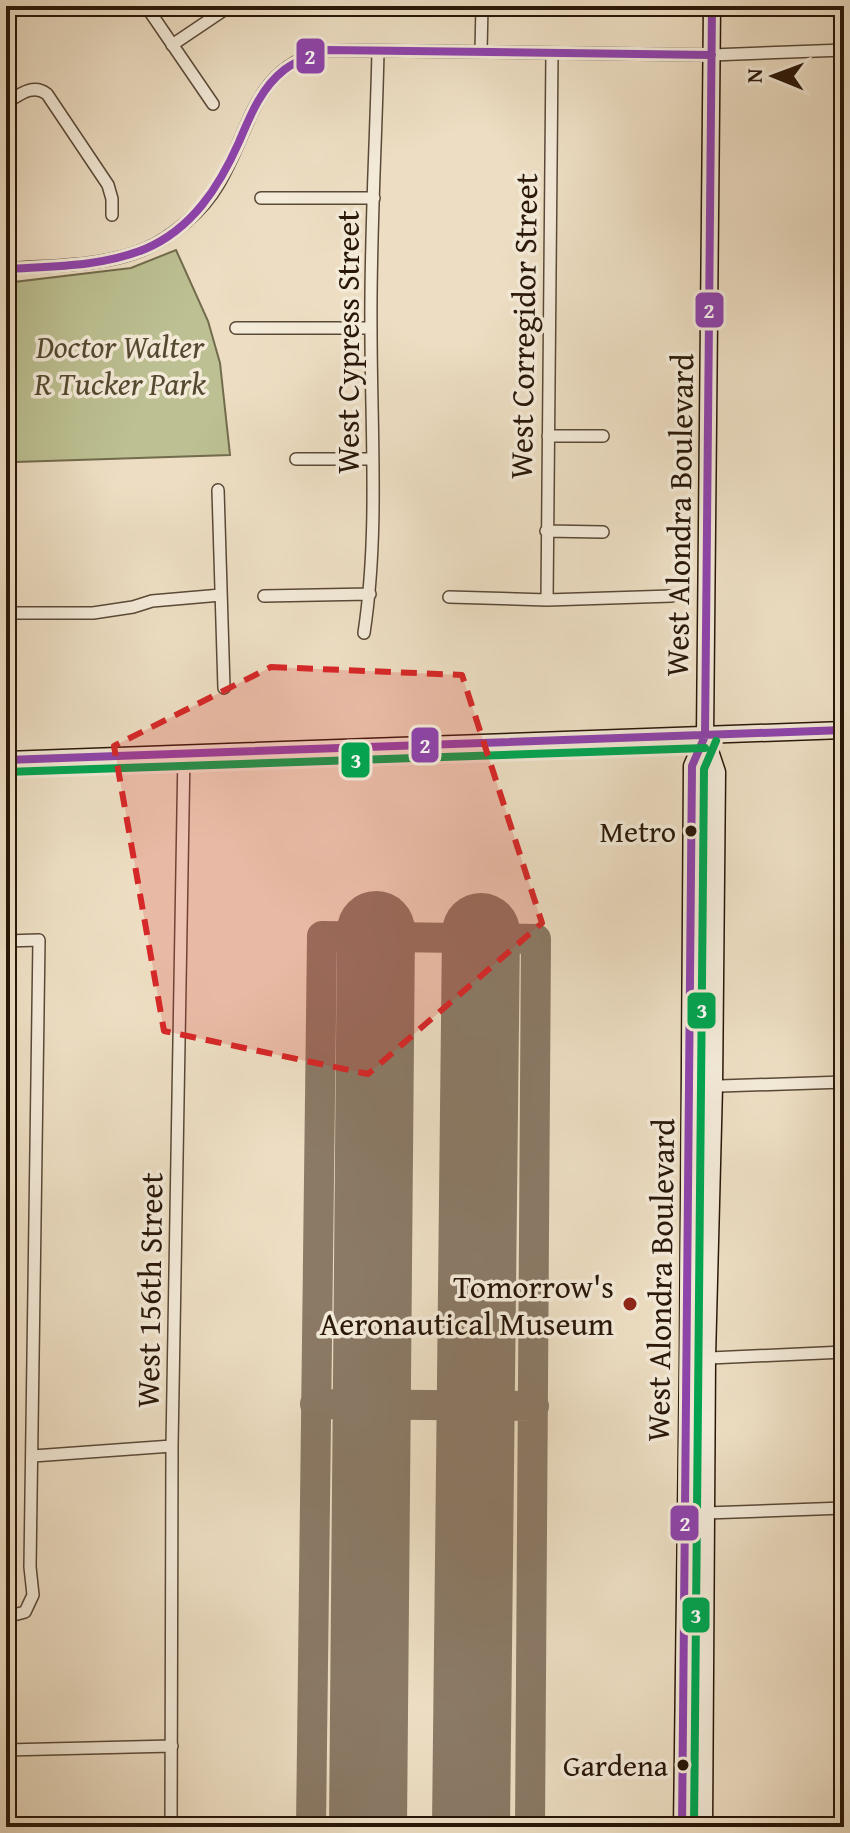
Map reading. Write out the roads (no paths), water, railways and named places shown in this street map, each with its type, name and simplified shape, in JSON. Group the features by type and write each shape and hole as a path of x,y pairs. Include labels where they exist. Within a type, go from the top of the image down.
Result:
{"main road":[{"name":"West Alondra Boulevard","path":"704,1827 707,1358 717,772 705,736 712,6"},
{"path":"6,760 844,730"},
{"name":"West Alondra Boulevard","path":"682,1827 692,766 705,736"}],"street":[{"path":"146,6 213,104"},
{"path":"172,45 230,6"},
{"path":"481,51 482,6"},
{"path":"6,269 100,260 148,247 189,218 218,186 263,91 277,74 310,54 328,50 712,55 844,50"},
{"name":"West Cypress Street","path":"364,633 370,594 370,328 378,51"},
{"name":"West Corregidor Street","path":"547,600 552,53"},
{"path":"6,103 30,90 42,90 53,101 108,185 112,215"},
{"path":"261,198 374,198"},
{"path":"236,328 370,328"},
{"path":"548,436 603,436"},
{"path":"296,459 372,459"},
{"path":"218,490 224,688"},
{"path":"546,531 603,532"},
{"path":"264,596 370,594"},
{"path":"6,613 93,613 152,601 221,595"},
{"path":"449,597 547,600 672,596"},
{"name":"West 156th Street","path":"171,1827 172,1446 184,753"},
{"path":"6,941 39,940 30,1567 33,1595 25,1612 6,1617"},
{"path":"691,1087 844,1082"},
{"path":"688,1359 844,1352"},
{"path":"33,1456 172,1446"},
{"path":"686,1509 706,1513 844,1508"},
{"path":"6,1750 172,1746"}],"place":[{"name":"Metro","path":"691,831"},
{"name":"Tomorrow's Aeronautical Museum","path":"630,1304"},
{"name":"Gardena","path":"683,1765"}],"park label":[{"name":"Doctor Walter R Tucker Park","path":"120,364"}]}
